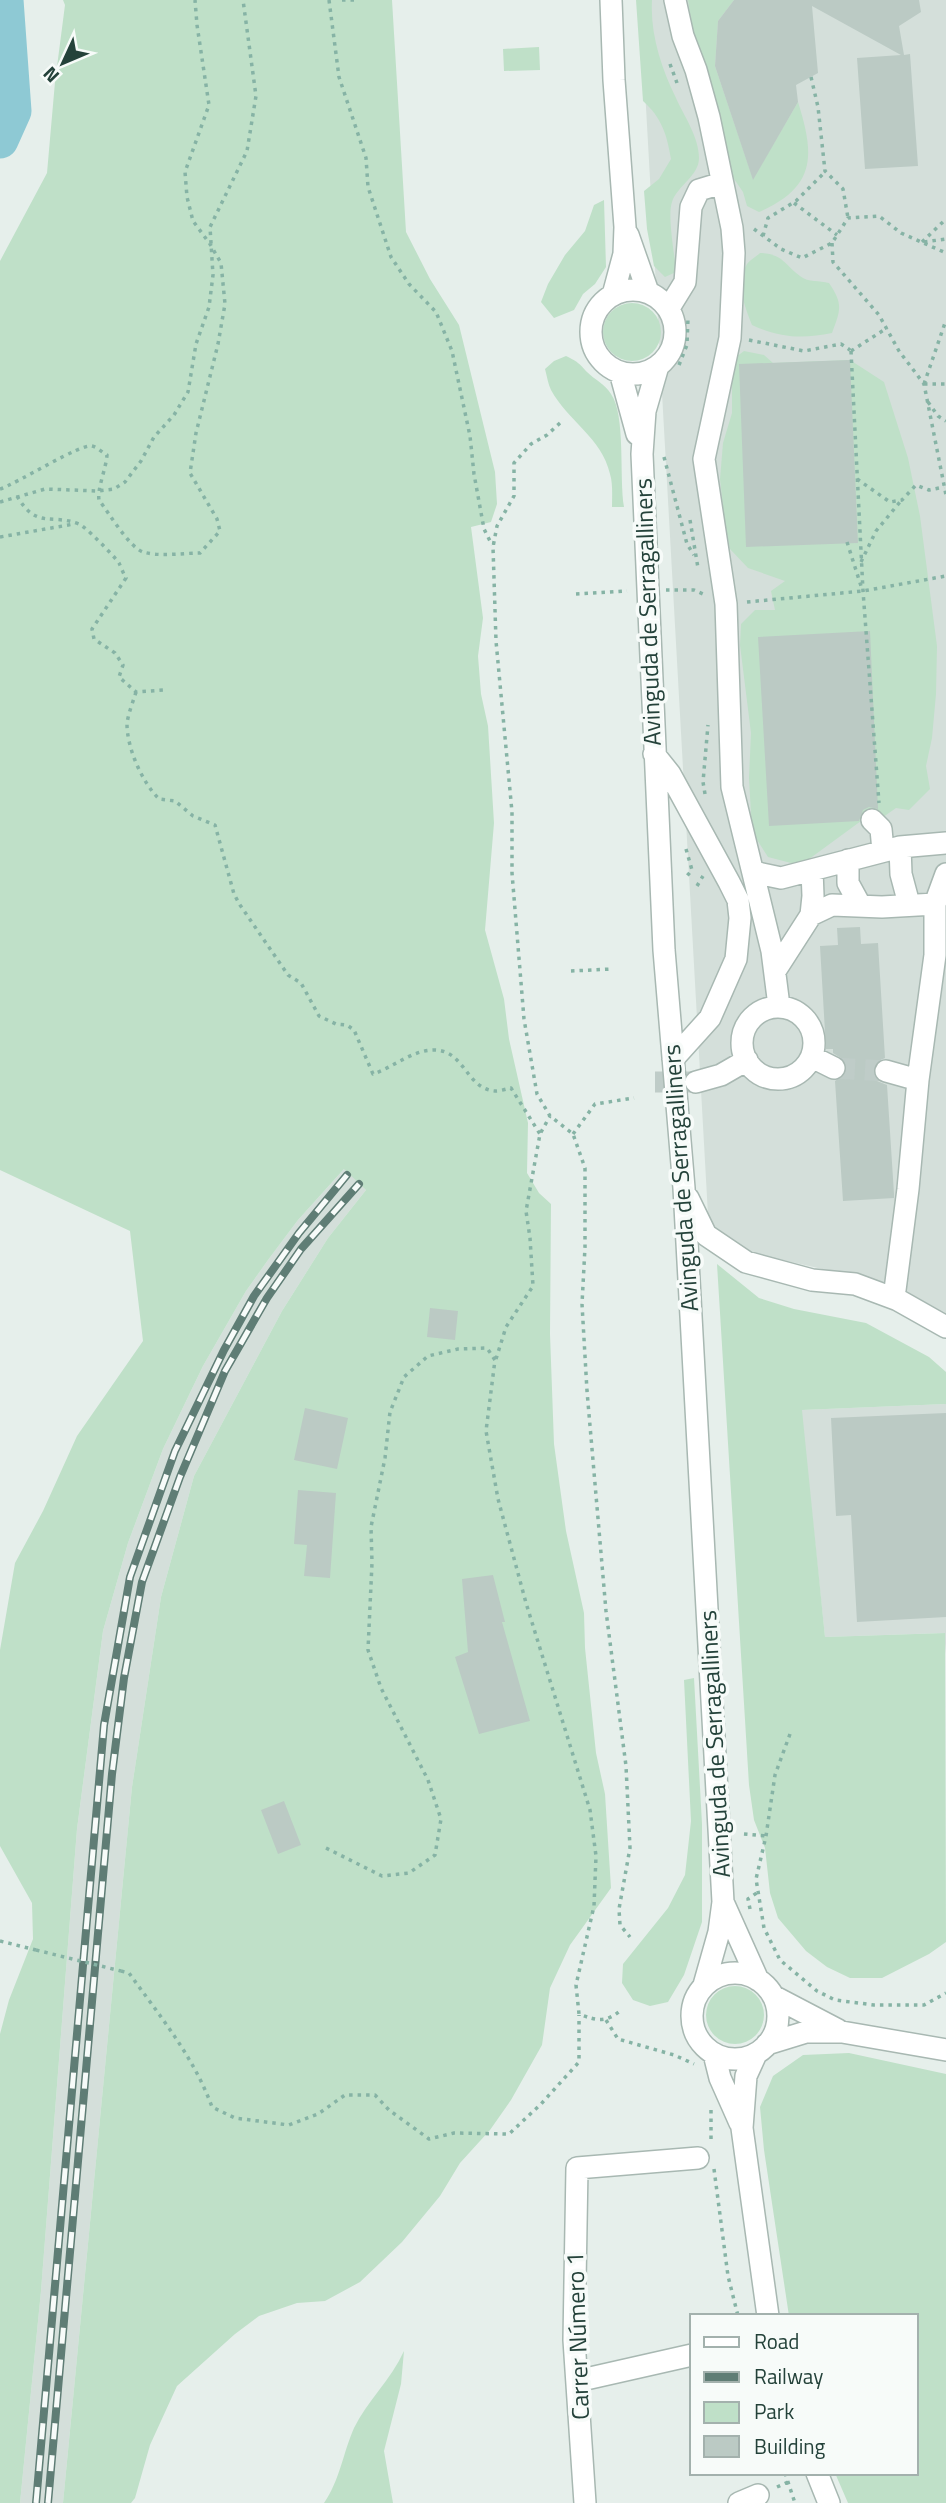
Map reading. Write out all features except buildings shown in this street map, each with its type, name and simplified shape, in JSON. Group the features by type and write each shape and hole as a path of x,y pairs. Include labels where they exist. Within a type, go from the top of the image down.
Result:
{"street":[{"path":"611,0 625,227 624,254 613,295"},
{"path":"675,0 683,36 709,117 734,253 730,338 704,459 726,604 732,787 775,971 779,1006"},
{"path":"668,308 685,282 691,206 699,190 724,192"},
{"path":"625,227 648,292"},
{"path":"628,290 648,292 668,308 676,326 675,339 671,352 658,366 639,374 620,372 610,367 598,355 592,325 596,312 613,295 628,290"},
{"name":"Avinguda de Serragalliners","path":"658,366 645,411 649,456 648,590 654,754 684,1188 723,1902 719,1932 704,1985"},
{"name":"Avinguda de Serragalliners","path":"620,372 649,456"},
{"path":"654,754 670,774 738,900 740,918 736,959 710,1018 673,1059"},
{"path":"876,825 891,849 909,904"},
{"path":"753,872 781,878 891,849 946,843"},
{"path":"848,860 848,883 860,905"},
{"path":"775,971 811,915 813,870"},
{"path":"738,900 753,872"},
{"path":"895,1290 935,955 935,904 946,874"},
{"path":"811,915 832,905 882,907 935,904"},
{"path":"769,1007 791,1009 801,1014 814,1034 812,1057 797,1074 775,1079 764,1076 747,1060 742,1039 745,1028 759,1012 769,1007"},
{"path":"812,1057 834,1068"},
{"name":"Avinguda de Serragalliners","path":"696,1082 721,1075 747,1060"},
{"path":"886,1071 918,1080"},
{"path":"684,1188 706,1235 746,1262 812,1280 855,1284 898,1300 946,1327"},
{"name":"Avinguda de Serragalliners","path":"723,1902 758,1980"},
{"path":"842,2032 773,1996 758,1980 742,1974 718,1976 704,1985 694,2001 692,2023 698,2038 714,2054 732,2059 744,2058 806,2032 842,2032 946,2050"},
{"path":"768,2314 742,2128 746,2076 762,2049 773,2037 778,2021 773,1996"},
{"path":"920,2047 946,2034"},
{"path":"714,2054 720,2078 742,2128"},
{"name":"Carrer Número 1","path":"585,2503 574,2340 576,2168 707,2154"},
{"path":"577,2381 690,2354"},
{"path":"818,2475 829,2503"}],"path":[{"path":"0,489 18,482 79,447 93,446 107,455 104,478 98,491 99,500 132,544 143,551 166,554 200,553 219,531 217,519 190,474 196,433 225,304 221,263 193,221 186,184 185,172 209,105 195,0"},
{"path":"0,502 45,489 114,489 125,482 188,392 196,344 209,307 213,275 210,227 247,151 256,96 243,0"},
{"path":"329,0 339,77 366,158 368,187 391,257 409,284 436,312 452,351 470,436 484,529 493,547"},
{"path":"342,0 356,0"},
{"path":"724,192 748,224 781,249 802,258 832,243 848,218 844,190 825,171 818,107 811,77"},
{"path":"763,236 768,218 793,202 825,171"},
{"path":"793,202 837,235"},
{"path":"848,218 879,216 901,233 946,253"},
{"path":"922,242 946,219"},
{"path":"922,242 946,239"},
{"path":"832,243 833,262 879,315 924,384 946,495"},
{"path":"924,384 946,320"},
{"path":"851,351 887,328"},
{"path":"730,338 773,343 804,351 841,344 851,351"},
{"path":"851,351 876,825"},
{"path":"924,384 946,384"},
{"path":"927,400 938,416 946,421"},
{"path":"560,423 531,444 514,463 514,496 497,526 493,547 496,641 512,812 512,873 524,1019 537,1094 550,1116 573,1134 585,1168 582,1304 587,1391 606,1611 626,1766 630,1848 619,1909 620,1925 630,1937"},
{"path":"649,456 665,457 687,544 701,566"},
{"path":"857,478 890,502 902,500"},
{"path":"861,563 886,516 916,485 929,490 944,487"},
{"path":"17,496 26,510 44,520 79,523 89,529 97,541 118,561 126,578 92,629 94,639 115,653 123,665 119,677 136,692 164,691"},
{"path":"0,537 79,523"},
{"path":"847,542 863,592"},
{"path":"726,604 863,592 946,576"},
{"path":"576,594 694,590"},
{"path":"136,692 127,724 135,762 149,789 159,799 175,801 193,816 215,825 234,894 288,975 301,984 319,1016 336,1024 348,1024 354,1030 373,1074 421,1052 436,1050 458,1058 471,1079 493,1091 511,1088 540,1135"},
{"path":"571,971 612,969"},
{"path":"573,1134 595,1104 634,1098"},
{"path":"0,1941 129,1973 170,2029 212,2106 235,2118 289,2125 318,2114 345,2095 375,2095 389,2110 429,2139 454,2133 509,2134 579,2062 576,1985 594,1906 595,1844 590,1810 526,1603 498,1499 486,1431 495,1360 506,1327 533,1286 526,1211 540,1135 550,1116"},
{"path":"326,1848 382,1876 409,1873 435,1855 441,1819 428,1780 381,1688 368,1650 371,1527 385,1458 390,1412 404,1377 428,1356 458,1349 487,1348 495,1360"},
{"path":"790,1734 775,1775 766,1836 756,1879 764,1928 780,1960 817,1991 835,2000 874,2005 924,2005 946,1993"},
{"path":"744,1834 766,1836"},
{"path":"748,1899 758,1892"},
{"path":"579,2013 597,2021 611,2018 621,2010"},
{"path":"606,2020 618,2039 674,2055 692,2063 702,2072"},
{"path":"711,2107 707,2154 728,2276 738,2314"},
{"path":"786,2475 795,2503"}],"shaded area":[{"path":"640,0 946,0 946,1313 884,1283 752,1253 716,1230 708,1215"},
{"path":"345,1168 366,1190 328,1238 282,1311 194,1476 161,1597 132,1787 63,2503 20,2503 41,2291 77,1829 103,1631 128,1543 163,1449 203,1366 246,1291 268,1260 298,1220"},
{"path":"946,1404 946,1654 944,1633 825,1637 801,1410"}],"green space":[{"path":"63,0 392,0 406,232 430,279 459,325 495,472 497,504 491,522 471,527 483,618 478,656 481,694 488,726 494,823 485,930 504,999 509,1039 528,1123 527,1173 539,1193 551,1204 550,1334 554,1444 566,1531 584,1613 596,1753 605,1794 611,1888 570,1945 550,1988 542,2045 511,2100 490,2130 460,2163 440,2196 402,2242 360,2282 325,2301 297,2303 259,2316 177,2386 150,2445 135,2498 131,2503 63,2503 132,1787 161,1597 194,1476 282,1311 328,1238 366,1190 344,1169 298,1220 246,1291 203,1366 163,1449 128,1543 103,1631 77,1829 41,2291 20,2503 0,2503 0,2034 9,2000 33,1939 32,1903 0,1846 0,1650 15,1563 43,1511 77,1436 143,1341 130,1231 0,1170 0,261 47,173 65,5"},
{"path":"636,0 652,0 653,25 661,63 694,135 699,158 692,176 672,202 671,226 676,272 665,277 654,266 644,191 659,179 671,159 663,127 643,101"},
{"path":"688,0 734,0 718,21 715,66 753,179 798,102 807,138 806,168 792,192 759,212 747,206 743,192 730,173 720,114 693,35"},
{"path":"539,47 540,70 504,71 503,49"},
{"path":"604,200 606,267 595,284 583,294 574,310 554,318 541,302 548,284 565,255 585,231 594,205"},
{"path":"760,253 783,260 803,278 829,283 837,296 839,307 832,333 792,336 772,333 752,325 741,287 747,264"},
{"path":"626,303 638,303 653,311 661,326 661,338 653,353 638,361 626,361 611,353 603,338 603,326 611,311"},
{"path":"744,351 764,355 773,363 850,360 884,382 908,458 920,516 937,646 932,738 926,766 930,789 909,810 896,808 879,820 861,821 805,862 791,863 768,857 752,832 749,778 751,733 740,645 741,624 755,610 775,610 771,591 785,581 748,568 730,549 724,517 720,479 723,443 732,413 732,360"},
{"path":"566,356 606,387 616,404 624,507 612,507 612,482 606,461 550,388 545,369"},
{"path":"717,1264 759,1298 794,1309 866,1323 929,1357 946,1372 946,1404 802,1410 825,1637 945,1633 946,1942 929,1954 882,1978 850,1978 827,1967 806,1951 778,1918 770,1893 765,1848 754,1820 749,1785"},
{"path":"694,1678 702,1824 702,1922 684,1975 668,2002 650,2006 633,2000 622,1983 623,1964 668,1908 685,1875 691,1821 684,1680"},
{"path":"735,1986 746,1988 759,1999 764,2015 762,2026 751,2039 735,2044 724,2042 711,2031 706,2015 708,2004 719,1991"},
{"path":"849,2053 946,2074 946,2503 848,2503 836,2475 918,2475 918,2314 789,2314 760,2107 773,2076 803,2055"},
{"path":"404,2351 401,2384 384,2451 393,2503 324,2503 334,2485 354,2428"}],"waterway":[{"path":"0,140 13,111 5,0"}],"tunnel":[{"path":"834,1068 886,1071"},
{"path":"655,1082 696,1082"}],"railway":[{"path":"36,2503 104,1725 130,1577 175,1451 224,1350 254,1296 299,1233 347,1175"},
{"path":"48,2503 112,1774 124,1678 142,1582 180,1477 225,1371 267,1298 301,1249 359,1184"}]}
